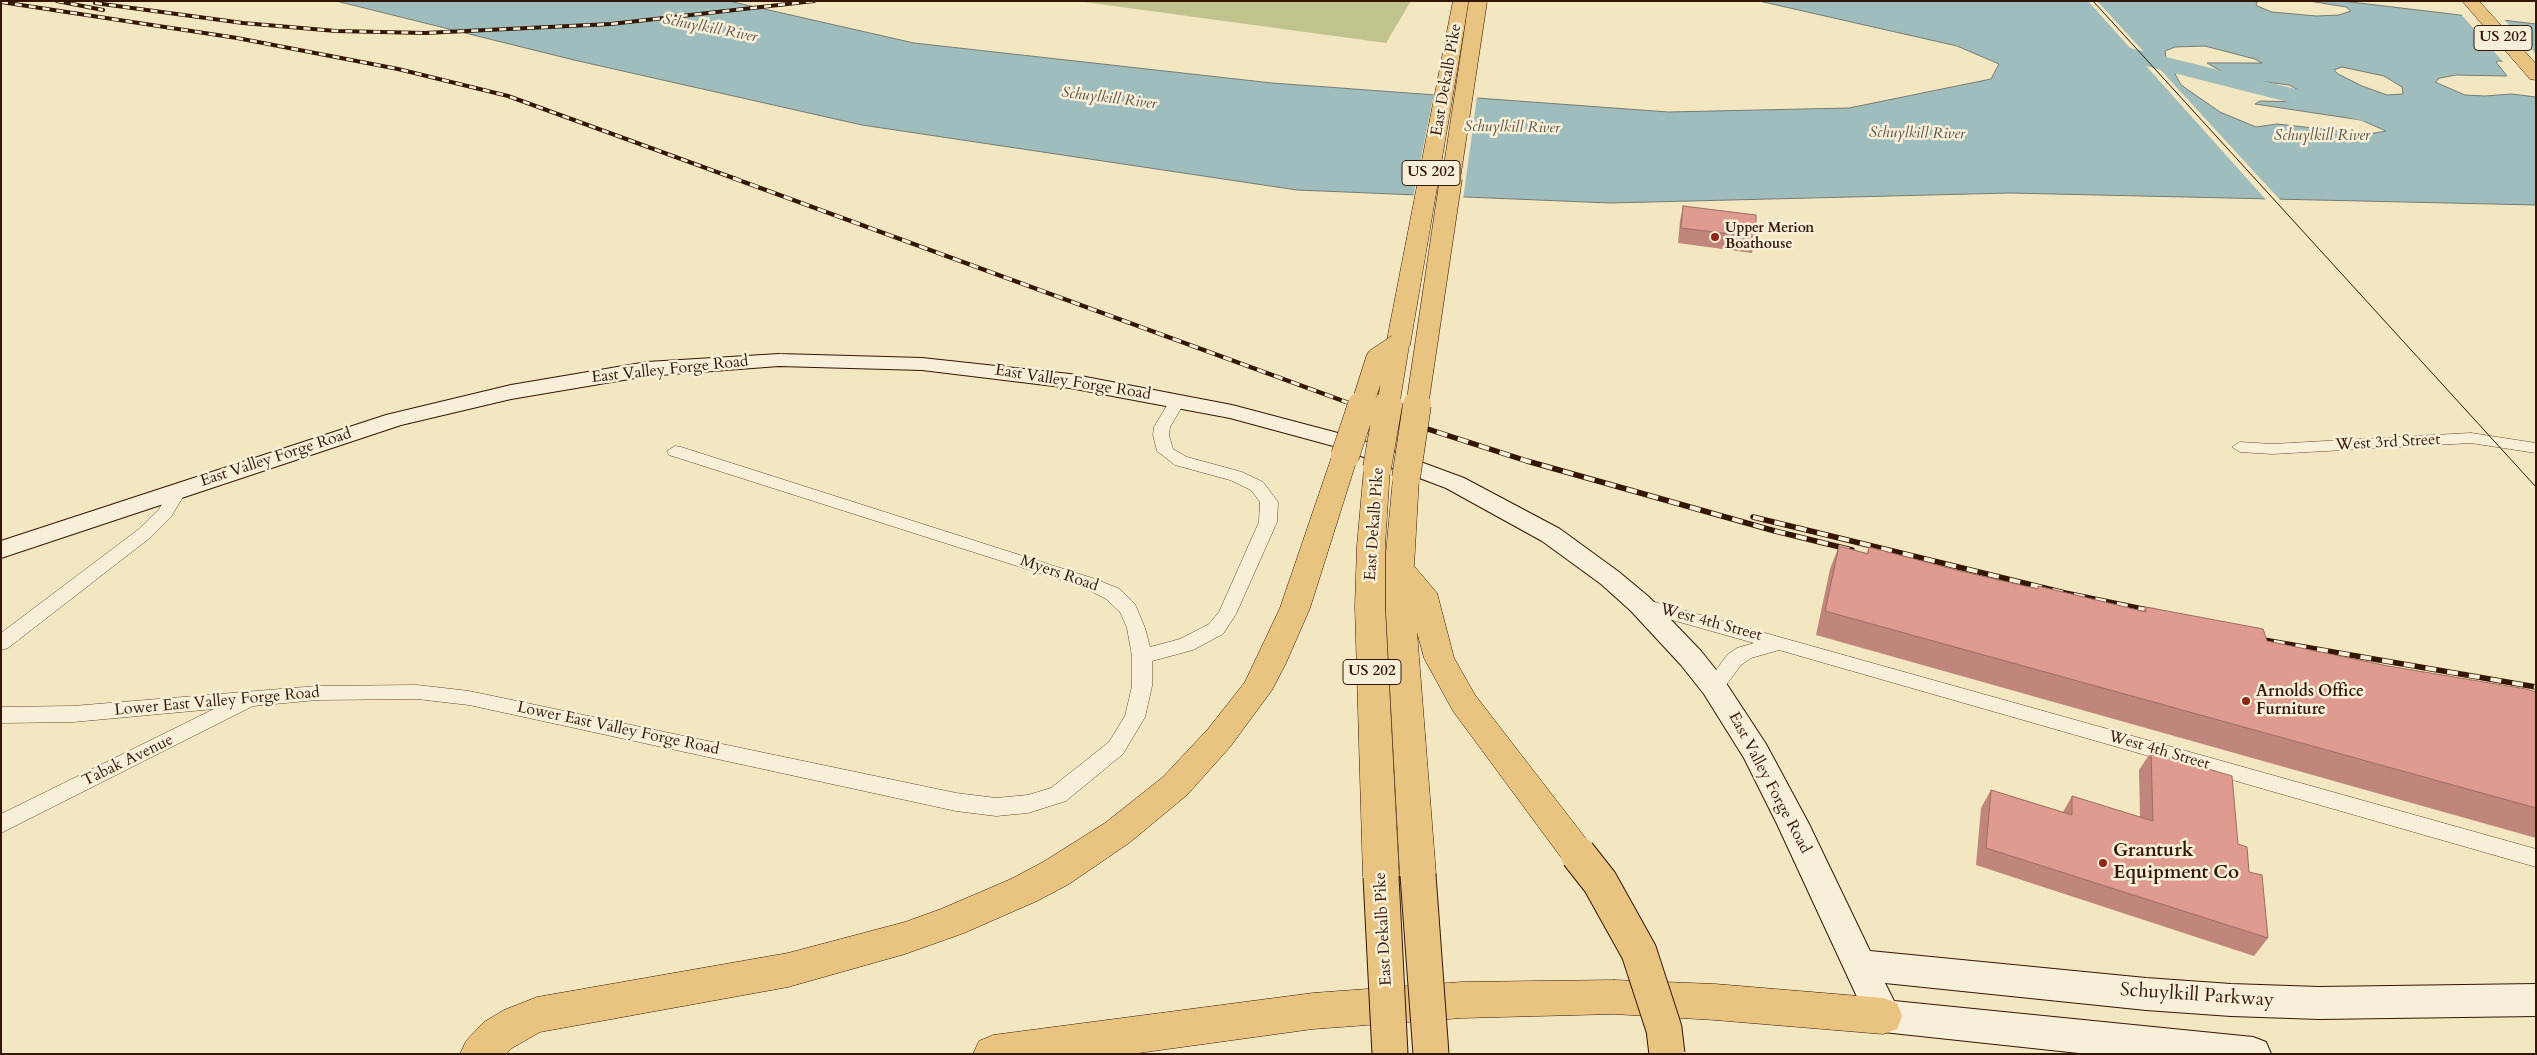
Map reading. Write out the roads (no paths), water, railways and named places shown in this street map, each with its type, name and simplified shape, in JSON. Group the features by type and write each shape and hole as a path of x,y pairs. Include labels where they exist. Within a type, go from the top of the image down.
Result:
{"highway":[{"name":"East Dekalb Pike","path":"1390,1054 1370,606 1371,546 1377,468 1461,1"},
{"name":"East Dekalb Pike","path":"1431,1054 1404,675 1400,570 1406,478 1478,1"},
{"name":"US 202","path":"2470,1 2536,75"},
{"path":"480,1054 498,1035 537,1015 788,970 905,938 951,922 1016,894 1056,873 1102,843 1175,786 1219,738 1256,690 1271,663 1295,608 1377,359 1398,345"},
{"path":"1400,570 1422,593 1439,658 1464,703 1578,854 1620,915 1639,952 1664,1029 1667,1054"},
{"path":"993,1054 1312,1011 1462,1000 1614,997 1715,1002 1883,1016"}],"main road":[{"name":"East Valley Forge Road","path":"1,550 317,444 435,410 556,383 678,366 779,360 914,364 1014,373 1178,400 1345,442 1455,483 1551,535 1610,578 1640,604 1691,658 1735,717 1774,785 1883,1016"},
{"name":"Schuylkill Parkway","path":"1860,965 2146,994 2231,1000 2319,1004 2536,1000"},
{"path":"1883,1016 2253,1054"}],"street":[{"path":"1142,656 1186,645 1216,629 1228,614 1268,522 1270,512 1269,502 1257,486 1236,476 1181,461 1166,450 1161,435 1162,427 1178,400"},
{"name":"West 3rd Street","path":"2240,447 2272,449 2470,438 2536,448"},
{"name":"Myers Road","path":"675,451 1089,583 1114,594 1128,609 1136,628 1142,656"},
{"path":"1,643 145,533 165,513 179,490"},
{"name":"West 4th Street","path":"1640,604 2536,858"},
{"name":"West 4th Street","path":"1714,687 1734,660 1744,653 1783,643"},
{"name":"Lower East Valley Forge Road","path":"1,715 73,714 254,698 367,691 417,692 469,698 956,802 996,807 1028,804 1058,795 1089,772 1116,748 1135,717 1142,686 1142,656"},
{"name":"Tabak Avenue","path":"1,824 254,698"}],"water":[{"path":"336,1 729,1 914,43 1272,83 1668,112 1849,108 1991,79 1999,64 1957,46 1759,1 2259,1 2256,3 2257,6 2272,12 2316,16 2339,15 2351,11 2346,7 2309,1 2342,1 2536,24 2536,63 2498,61 2496,62 2507,76 2456,75 2440,78 2435,82 2465,95 2512,94 2536,97 2536,205 2010,193 1610,203 1297,190 862,125 574,60","holes":["2205,46 2255,59 2262,63 2207,63 2221,71 2244,79 2289,85 2316,99 2302,102 2260,101 2255,104 2361,120 2386,131 2369,134 2277,124 2256,127 2220,112 2181,85 2166,57 2165,51 2175,47","2342,67 2384,76 2402,87 2403,94 2387,95 2362,86 2334,70"]}],"waterway":[{"name":"Schuylkill River","path":"2118,52 2367,114"}],"tram line":[{"path":"2093,1 2536,487"}],"railway":[{"path":"57,1 103,10"},
{"path":"95,3 243,23 336,31 425,33 611,24 814,1"},
{"path":"1,2 237,38 398,69 508,96 736,179"},
{"path":"733,178 1357,406"},
{"path":"1353,405 1527,461 1775,531 1852,550"},
{"path":"1753,517 2065,593 2157,612"},
{"path":"2252,638 2536,687"}],"place":[{"name":"Upper Merion Boathouse","path":"1715,237"},
{"name":"Arnolds Office Furniture","path":"2246,701"},
{"name":"Granturk Equipment Co","path":"2103,863"}]}
